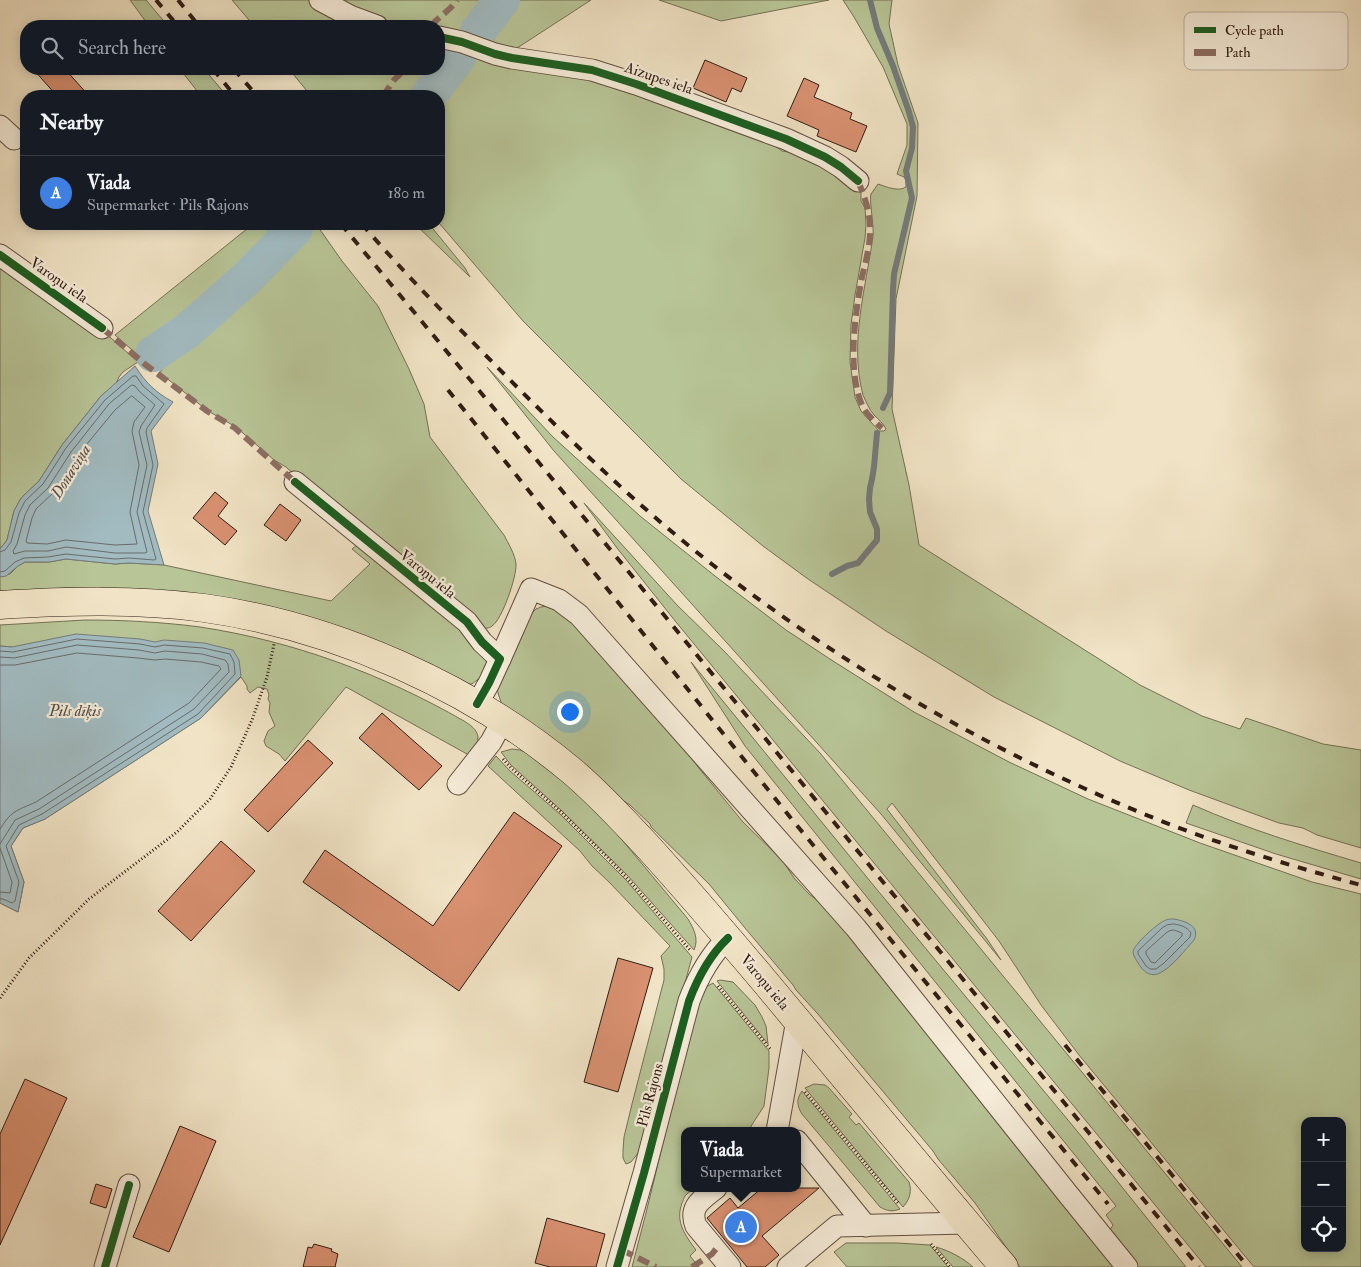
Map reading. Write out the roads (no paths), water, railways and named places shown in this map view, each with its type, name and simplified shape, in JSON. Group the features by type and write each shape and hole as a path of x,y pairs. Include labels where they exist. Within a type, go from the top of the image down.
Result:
{"highway":[{"name":"Varoņu iela","path":"0,605 41,602 166,604 237,613 271,621 361,650 425,677 477,704 497,731 544,748 599,796 692,896 1004,1267"}],"street":[{"path":"320,0 361,20"},
{"name":"Aizupes iela","path":"445,38 462,42 494,54 580,68 628,82 786,139 825,157 858,181"},
{"name":"Varoņu iela","path":"0,255 102,328"},
{"name":"Varoņu iela","path":"296,482 467,622 482,642 500,658"},
{"path":"477,704 489,683 530,589 559,600 579,615 856,928 1127,1267"},
{"path":"458,784 497,731"},
{"name":"Pils Rajons","path":"617,1267 644,1173 689,1001 704,967 721,944 728,938"},
{"path":"781,1127 788,1070 797,1020"},
{"path":"801,1146 866,1226"},
{"path":"105,1267 129,1185"},
{"path":"711,1192 698,1203 695,1208 694,1220 696,1226 730,1267"},
{"path":"788,1267 837,1226 967,1223"}],"water":[{"path":"135,366 151,387 173,402 151,431 158,464 148,511 164,565 115,564 66,559 49,562 25,562 6,576 1,577 0,549 7,540 14,511 21,498 39,481 62,445 101,396"},
{"name":"Pils dīķis","path":"76,634 155,642 164,640 204,643 233,650 239,660 241,676 201,718 45,819 23,828 11,846 24,882 18,912 0,903 0,646 12,647"},
{"path":"1167,920 1183,921 1194,928 1196,935 1194,940 1165,970 1153,975 1147,973 1135,958 1134,949 1158,925"}],"waterway":[{"name":"Donaviņa","path":"478,31 502,0"},
{"path":"870,0 877,28 893,66 913,127 912,148 906,171 912,198 894,274 890,393 883,408"},
{"name":"Donaviņa","path":"445,74 458,58"},
{"name":"Donaviņa","path":"433,90 445,75"},
{"name":"Donaviņa","path":"153,354 187,331 247,278 294,230"},
{"path":"832,574 847,566 858,563 877,540 877,529 870,512 869,499 877,433"}],"railway":[{"path":"156,0 173,20"},
{"path":"178,0 194,20"},
{"path":"218,75 230,90"},
{"path":"239,75 252,90"},
{"path":"346,230 1199,1267"},
{"path":"367,230 453,322 612,479 666,527 722,572 828,648 939,715 1055,775 1174,826 1220,843 1361,885"},
{"path":"448,390 790,817 1108,1204"},
{"path":"1065,1045 1248,1267"}],"place":[{"name":"Viada","path":"741,1227"}]}
